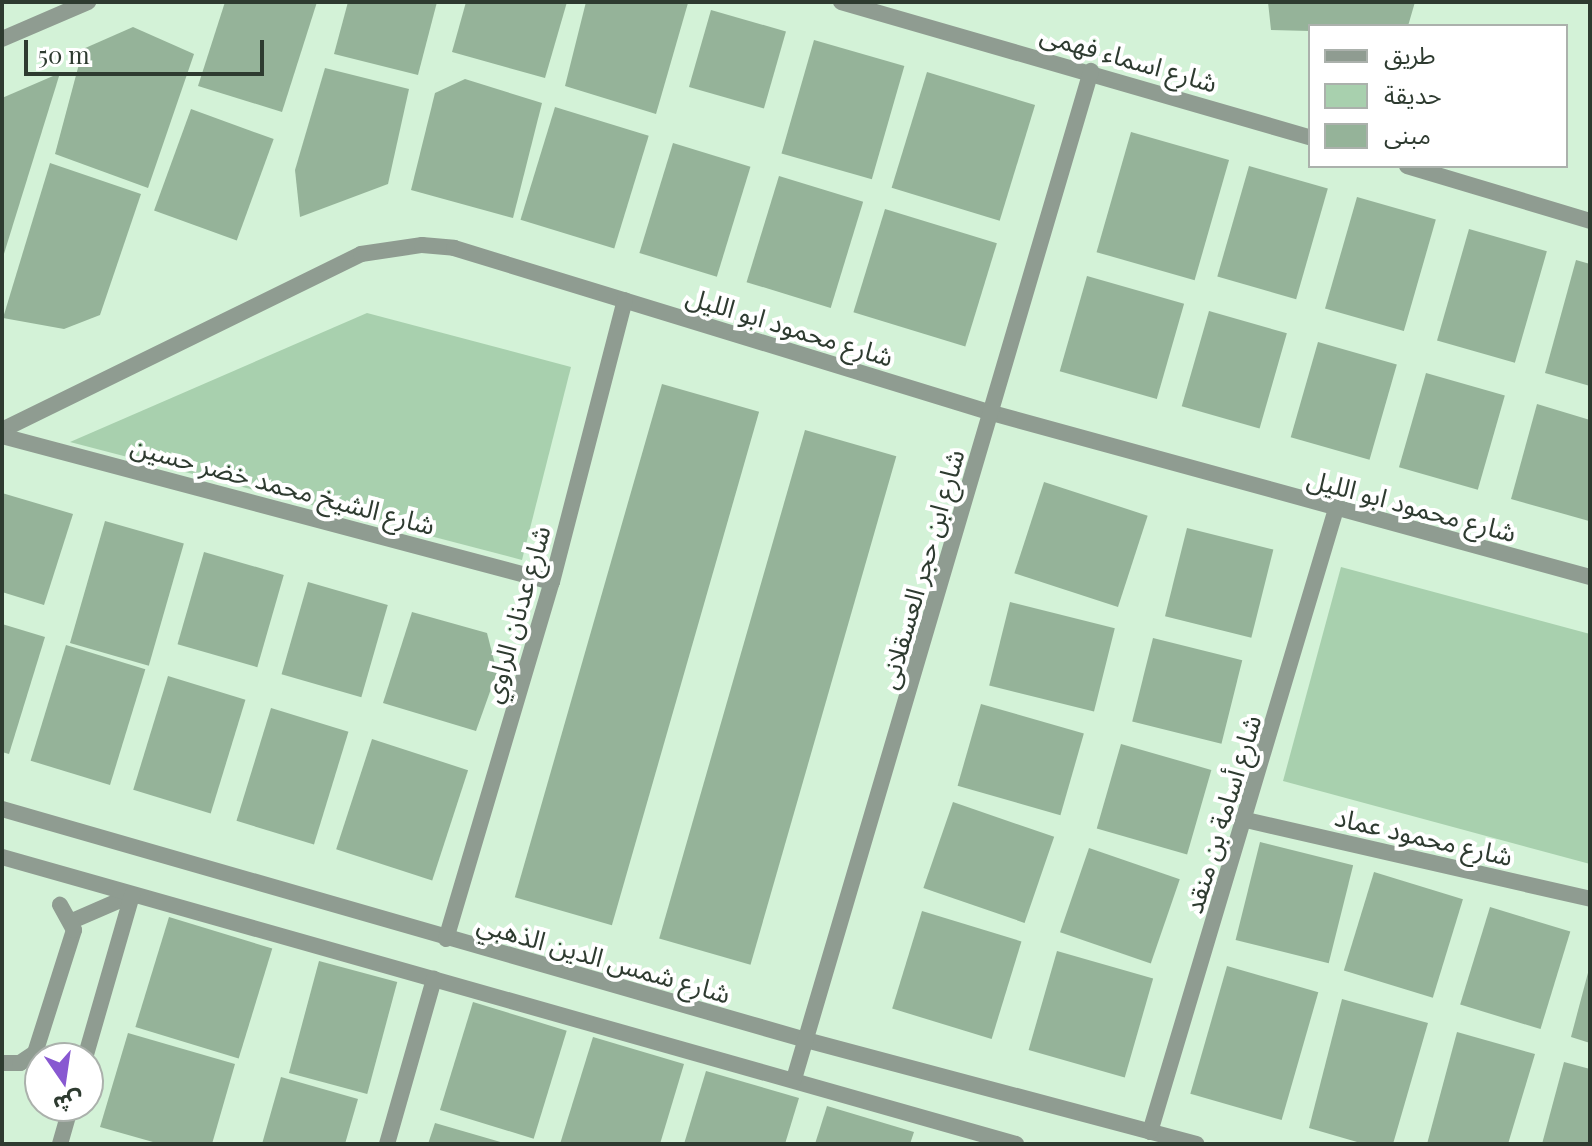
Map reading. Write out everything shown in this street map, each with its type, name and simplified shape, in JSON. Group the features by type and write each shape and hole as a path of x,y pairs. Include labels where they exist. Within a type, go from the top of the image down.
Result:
{"street":[{"path":"2,39 88,2"},
{"name":"شارع اسماء فهمى","path":"841,2 1091,71 1308,136"},
{"name":"شارع ابن حجر العسقلانى","path":"794,1079 1091,71"},
{"path":"1414,168 1590,221"},
{"name":"شارع محمود ابو الليل","path":"2,433 328,269 392,247 454,248 992,413 1590,577"},
{"name":"شارع عدنان الراوي","path":"446,939 552,582 625,300"},
{"name":"شارع الشيخ محمد خضر حسين","path":"2,433 552,582"},
{"name":"شارع أسامة بن منقد","path":"1150,1132 1246,820 1336,509"},
{"name":"شارع شمس الدين الذهبي","path":"2,809 446,939 806,1040 1196,1144"},
{"name":"شارع محمود عماد","path":"1246,820 1590,899"},
{"path":"2,857 1016,1144"},
{"path":"72,921 132,895"},
{"path":"90,1042 132,895"},
{"path":"2,1063 20,1063 35,1053 74,930 72,921 60,905"},
{"path":"387,1144 434,979"},
{"path":"60,1144 66,1122"}],"green space":[{"path":"367,313 571,367 522,560 70,442"},
{"path":"1341,567 1590,634 1590,864 1283,781"}],"building":[{"path":"225,2 317,2 282,112 198,86"},
{"path":"348,2 437,2 418,75 334,54"},
{"path":"466,2 567,2 545,78 452,52"},
{"path":"586,2 688,3 656,114 565,86"},
{"path":"1268,2 1415,2 1409,24 1308,24 1308,31 1271,30"},
{"path":"711,10 786,31 764,108 689,87"},
{"path":"133,27 194,54 148,188 55,154 83,49"},
{"path":"814,40 904,66 872,179 781,153"},
{"path":"325,68 409,89 388,184 300,217 295,170"},
{"path":"927,72 1035,105 1000,221 892,188"},
{"path":"60,73 3,257 2,257 2,98"},
{"path":"465,79 542,103 513,218 411,190 435,93"},
{"path":"555,107 649,136 614,248 521,220"},
{"path":"191,109 274,139 237,241 154,210"},
{"path":"1131,132 1229,160 1195,280 1097,252"},
{"path":"673,143 750,167 717,277 639,253"},
{"path":"50,163 141,194 100,315 64,329 3,318"},
{"path":"1249,166 1328,189 1296,299 1217,277"},
{"path":"779,176 863,202 831,308 747,282"},
{"path":"1357,197 1436,220 1404,331 1325,309"},
{"path":"885,209 997,243 965,346 853,312"},
{"path":"1469,229 1547,251 1515,363 1437,341"},
{"path":"1576,260 1590,264 1590,386 1545,373"},
{"path":"1087,276 1184,304 1157,399 1060,371"},
{"path":"1209,311 1287,333 1260,428 1182,406"},
{"path":"1318,342 1397,365 1370,460 1291,437"},
{"path":"1426,373 1505,396 1478,490 1399,467"},
{"path":"662,384 759,412 612,925 515,897"},
{"path":"1537,404 1590,420 1589,521 1511,499"},
{"path":"805,430 896,456 751,965 659,939"},
{"path":"1044,482 1148,516 1118,607 1014,573"},
{"path":"2,493 73,514 44,605 2,592"},
{"path":"105,521 184,544 149,666 70,643"},
{"path":"1187,528 1273,550 1251,638 1165,616"},
{"path":"204,552 284,575 257,667 178,644"},
{"path":"308,582 388,605 361,697 282,674"},
{"path":"1010,602 1115,628 1094,712 989,685"},
{"path":"412,612 487,633 497,672 476,731 383,703"},
{"path":"2,624 45,637 9,754 2,752"},
{"path":"1153,638 1242,660 1221,744 1132,721"},
{"path":"66,645 145,669 110,785 31,761"},
{"path":"168,676 245,700 211,813 133,790"},
{"path":"981,704 1084,733 1060,815 958,786"},
{"path":"271,708 348,732 314,845 237,821"},
{"path":"372,739 468,770 432,881 336,849"},
{"path":"1121,744 1211,770 1187,855 1097,829"},
{"path":"953,802 1054,837 1025,923 923,888"},
{"path":"1260,842 1353,865 1329,963 1236,940"},
{"path":"1089,848 1180,879 1151,963 1060,932"},
{"path":"1374,872 1463,899 1433,998 1344,970"},
{"path":"1490,907 1570,932 1541,1029 1460,1005"},
{"path":"922,911 1021,941 992,1039 892,1009"},
{"path":"169,917 272,949 239,1059 135,1027"},
{"path":"1057,951 1153,979 1125,1078 1029,1050"},
{"path":"319,961 397,982 367,1094 289,1073"},
{"path":"1227,966 1318,992 1282,1120 1190,1094"},
{"path":"1590,969 1590,1043 1571,1037"},
{"path":"1342,999 1428,1023 1393,1144 1364,1144 1309,1128"},
{"path":"473,1002 567,1031 534,1139 440,1110"},
{"path":"1457,1032 1535,1054 1508,1144 1427,1144"},
{"path":"128,1033 235,1064 212,1144 160,1144 100,1127 104,1122"},
{"path":"593,1037 684,1064 660,1144 560,1144"},
{"path":"1564,1062 1590,1069 1590,1144 1542,1144"},
{"path":"706,1071 799,1098 785,1144 684,1144"},
{"path":"281,1077 358,1099 345,1144 262,1144"},
{"path":"827,1106 914,1132 910,1144 815,1144"},
{"path":"435,1123 504,1143 504,1144 428,1144"}]}
